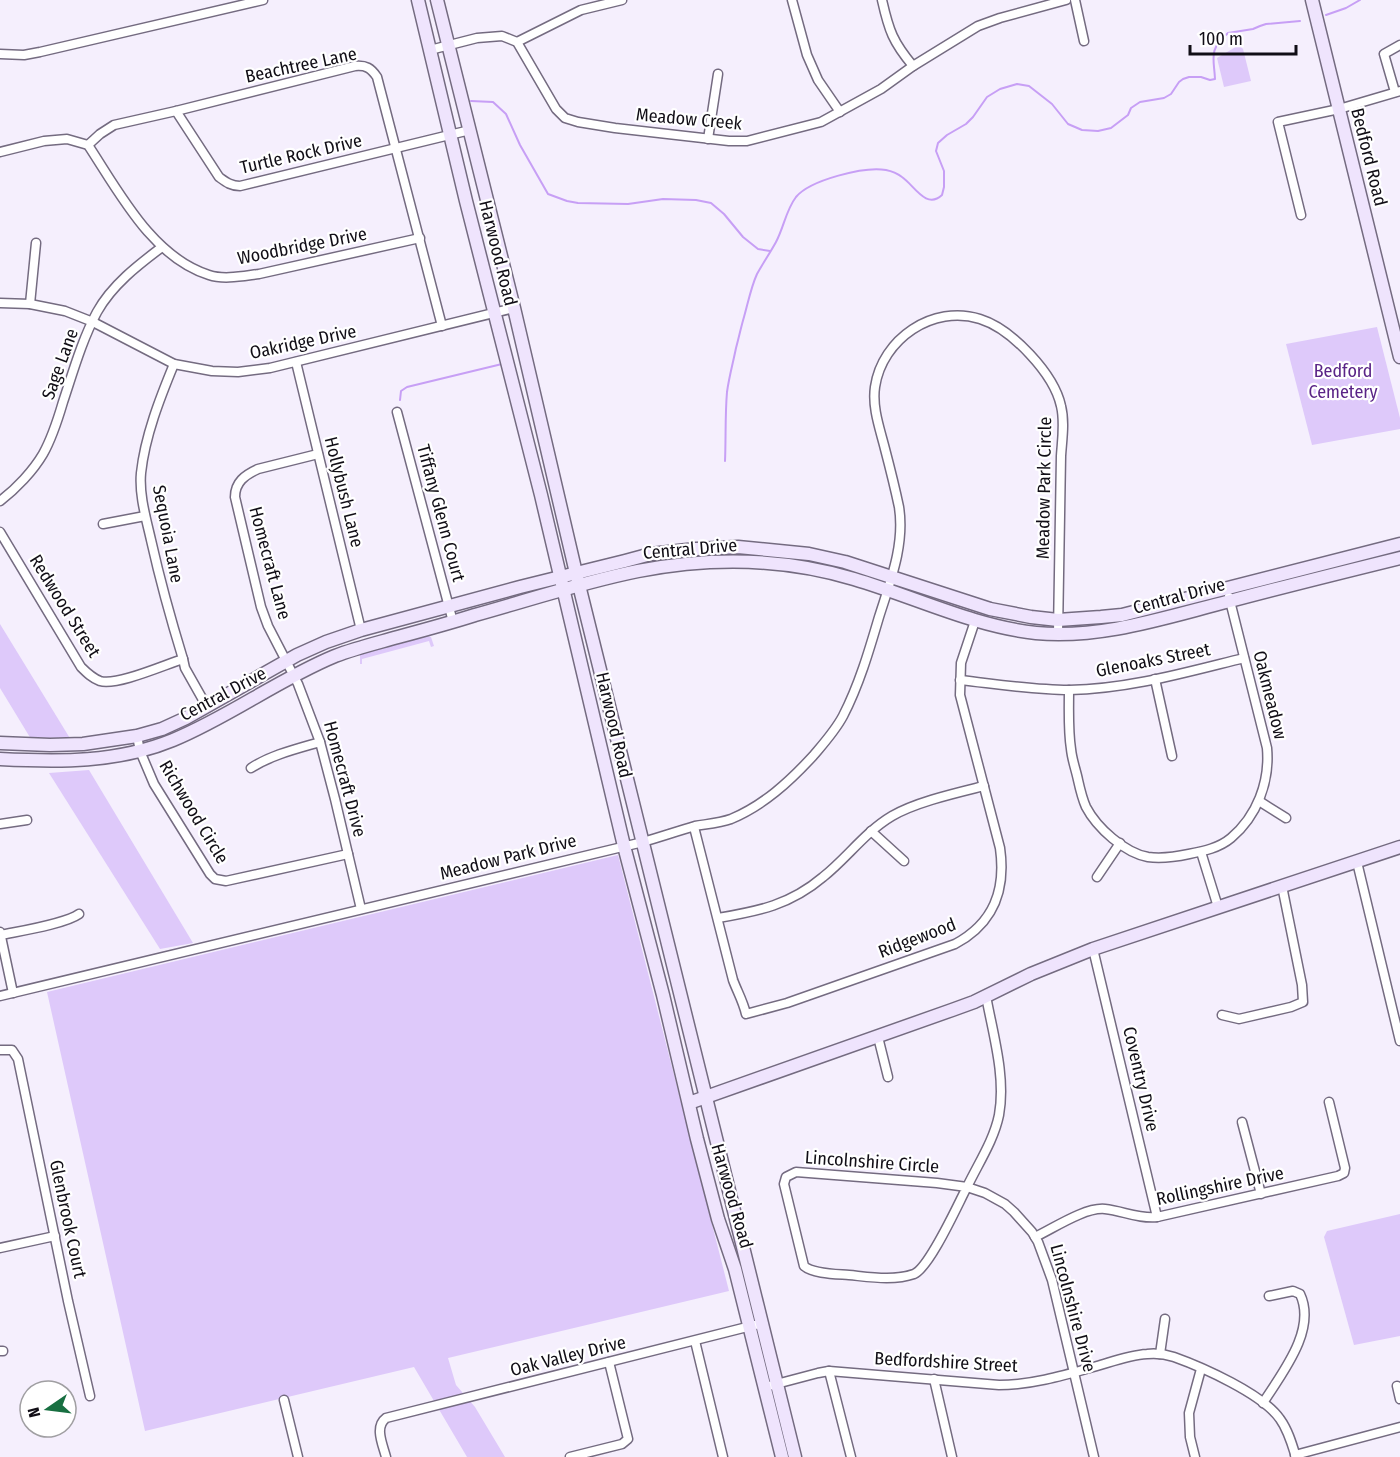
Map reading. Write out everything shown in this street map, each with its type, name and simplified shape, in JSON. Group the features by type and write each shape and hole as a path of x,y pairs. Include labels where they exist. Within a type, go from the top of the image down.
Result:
{"main road":[{"name":"Harwood Road","path":"418,0 564,590 624,846 718,1219 756,1325"},
{"name":"Harwood Road","path":"437,0 514,308 577,580 706,1097 756,1325 771,1386 795,1457"},
{"name":"Bedford Road","path":"1312,0 1400,357"},
{"path":"477,245 497,241"},
{"path":"527,440 543,435"},
{"name":"Central Drive","path":"0,759 64,761 118,756 140,751 196,729 315,665 361,646 564,590 577,580 651,554 738,548 805,553 845,562 990,609 1058,620 1122,615 1400,544"},
{"path":"688,550 689,564"},
{"path":"803,567 805,553"},
{"name":"Central Drive","path":"0,743 83,744 137,736 162,729 326,642 361,630 560,577 577,580 689,564 768,562 823,570 975,621 1037,633 1076,634 1132,627 1400,558"},
{"path":"595,723 612,718"},
{"path":"689,1103 952,1010 1031,974 1094,949 1400,847"},
{"name":"Harwood Road","path":"771,1386 782,1457"}],"street":[{"path":"0,54 24,55 40,52 263,0"},
{"path":"430,50 477,38 502,36 517,42 581,10 622,0"},
{"path":"792,0 807,55 818,80 840,112"},
{"path":"882,0 893,38 899,50 913,66"},
{"name":"Meadow Creek","path":"517,42 555,109 565,118 615,128 708,139 747,141 820,122 881,89 913,66 978,26 1066,0"},
{"path":"1074,0 1084,41"},
{"path":"1301,215 1278,122 1339,109 1397,92 1384,54 1400,45"},
{"name":"Beachtree Lane","path":"88,145 114,125 355,66 370,68 377,77 397,148 442,326"},
{"path":"708,139 718,74"},
{"name":"Turtle Rock Drive","path":"176,111 214,171 233,186 249,185 470,130"},
{"path":"0,152 44,141 67,139 88,145"},
{"name":"Woodbridge Drive","path":"88,145 128,205 162,247 181,262 209,275 242,277 420,238"},
{"path":"30,304 36,243"},
{"name":"Sage Lane","path":"0,501 29,472 44,452 78,357 106,299 141,263 162,247"},
{"name":"Oakridge Drive","path":"0,303 30,304 65,311 93,322 174,364 212,371 238,372 296,362 514,308"},
{"name":"Meadow Park Circle","path":"892,577 900,543 901,520 876,413 875,387 878,375 891,349 902,337 919,325 940,317 954,315 979,318 1001,329 1026,351 1050,379 1061,405 1063,430 1058,633"},
{"name":"Hollybush Lane","path":"296,362 361,630"},
{"name":"Sequoia Lane","path":"174,364 158,405 144,455 141,483 145,516 185,668 207,707"},
{"name":"Tiffany Glenn Court","path":"397,412 453,622"},
{"name":"Homecraft Lane","path":"287,662 268,627 261,607 235,492 242,479 258,469 318,454"},
{"path":"103,525 145,516"},
{"name":"Redwood Street","path":"0,532 81,667 91,676 104,682 118,681 183,659"},
{"name":"Meadow Park Drive","path":"0,996 729,820 767,800 794,777 835,729 856,687 892,577"},
{"name":"Oakmeadow","path":"1069,690 1070,743 1080,790 1086,806 1106,833 1146,856 1159,858 1172,858 1201,852 1216,847 1230,838 1245,824 1259,801 1268,760 1267,748 1227,588"},
{"name":"Ridgewood","path":"694,827 733,980 743,1001 746,1014 787,1003 955,944 976,930 990,912 1000,888 1003,866 960,695 962,663 975,621"},
{"name":"Glenoaks Street","path":"960,680 1069,690 1126,685 1244,657"},
{"name":"Homecraft Drive","path":"287,662 320,742 361,909"},
{"path":"1155,679 1172,756"},
{"name":"Richwood Circle","path":"137,736 140,751 154,784 215,879 226,881 348,854"},
{"path":"251,768 272,757 320,742"},
{"path":"718,918 782,903 825,876 871,831 893,815 938,798 984,786"},
{"path":"1259,801 1286,818"},
{"path":"0,825 27,820"},
{"path":"871,831 904,861"},
{"path":"1097,877 1120,843"},
{"path":"1201,852 1218,907"},
{"path":"1357,862 1400,1041"},
{"path":"1222,1015 1239,1019 1292,1007 1303,1002 1302,985 1282,886"},
{"path":"12,993 0,933 62,921 79,914"},
{"name":"Coventry Drive","path":"1094,949 1157,1217"},
{"path":"967,1187 997,1124 999,1114 999,1065 986,996"},
{"path":"878,1037 888,1077"},
{"name":"Glenbrook Court","path":"0,1050 12,1050 18,1059 90,1396"},
{"name":"Rollingshire Drive","path":"1035,1237 1081,1215 1101,1209 1142,1217 1157,1217 1338,1176 1344,1173 1345,1168 1329,1102"},
{"path":"1242,1122 1261,1194"},
{"name":"Lincolnshire Circle","path":"796,1172 967,1187 922,1268 914,1274 896,1278 807,1269 802,1260 784,1184 786,1177 796,1172"},
{"name":"Lincolnshire Drive","path":"967,1187 985,1193 1005,1204 1035,1237 1052,1280 1094,1457"},
{"path":"0,1248 55,1236"},
{"path":"1263,1403 1292,1355 1303,1331 1305,1313 1299,1294 1293,1292 1269,1296"},
{"path":"1160,1354 1165,1319"},
{"name":"Oak Valley Drive","path":"386,1457 379,1428 382,1420 386,1418 756,1325"},
{"path":"695,1341 723,1457"},
{"name":"Bedfordshire Street","path":"771,1386 829,1371 1019,1385 1074,1373 1128,1357 1160,1354 1173,1356 1246,1390 1279,1418 1290,1437 1295,1456"},
{"path":"570,1457 622,1444 628,1439 609,1362"},
{"path":"1195,1457 1190,1437 1189,1413 1201,1369"},
{"path":"829,1371 851,1457"},
{"path":"934,1379 952,1457"},
{"path":"1397,1386 1400,1400"},
{"path":"284,1400 298,1457"},
{"path":"1295,1456 1400,1427"}],"green space":[{"path":"1239,45 1243,49 1251,81 1224,87 1217,58"},
{"name":"Bedford Cemetery","path":"1377,327 1400,418 1400,429 1312,445 1286,344"},
{"path":"0,624 71,740 31,739 0,688"},
{"path":"431,637 434,646 431,647 429,641 362,659 362,664 360,664 362,653"},
{"path":"89,770 193,943 160,949 49,773"},
{"path":"618,855 729,1291 448,1358 456,1385 475,1407 505,1457 467,1457 414,1367 145,1431 47,992"},
{"path":"1400,1214 1400,1336 1354,1345 1324,1237 1327,1231"}],"waterway":[{"path":"1326,15 1360,0"},
{"path":"725,461 728,386 751,290 757,274 779,236 790,207 803,191 838,176 877,169 902,177 925,198 936,199 942,195 944,187 944,171 936,151 938,143 966,124 987,97 1000,89 1017,84 1029,86 1052,104 1068,124 1082,130 1098,131 1111,128 1140,102 1164,98 1171,94 1183,79 1189,77 1215,79 1213,60 1215,49 1228,33 1253,29 1266,24 1300,21"},
{"path":"471,101 493,102 506,114 520,145 548,194 578,203 628,204 663,199 711,203 724,214 743,237 758,249 770,251"},
{"path":"400,400 401,391 407,387 502,364"}]}
